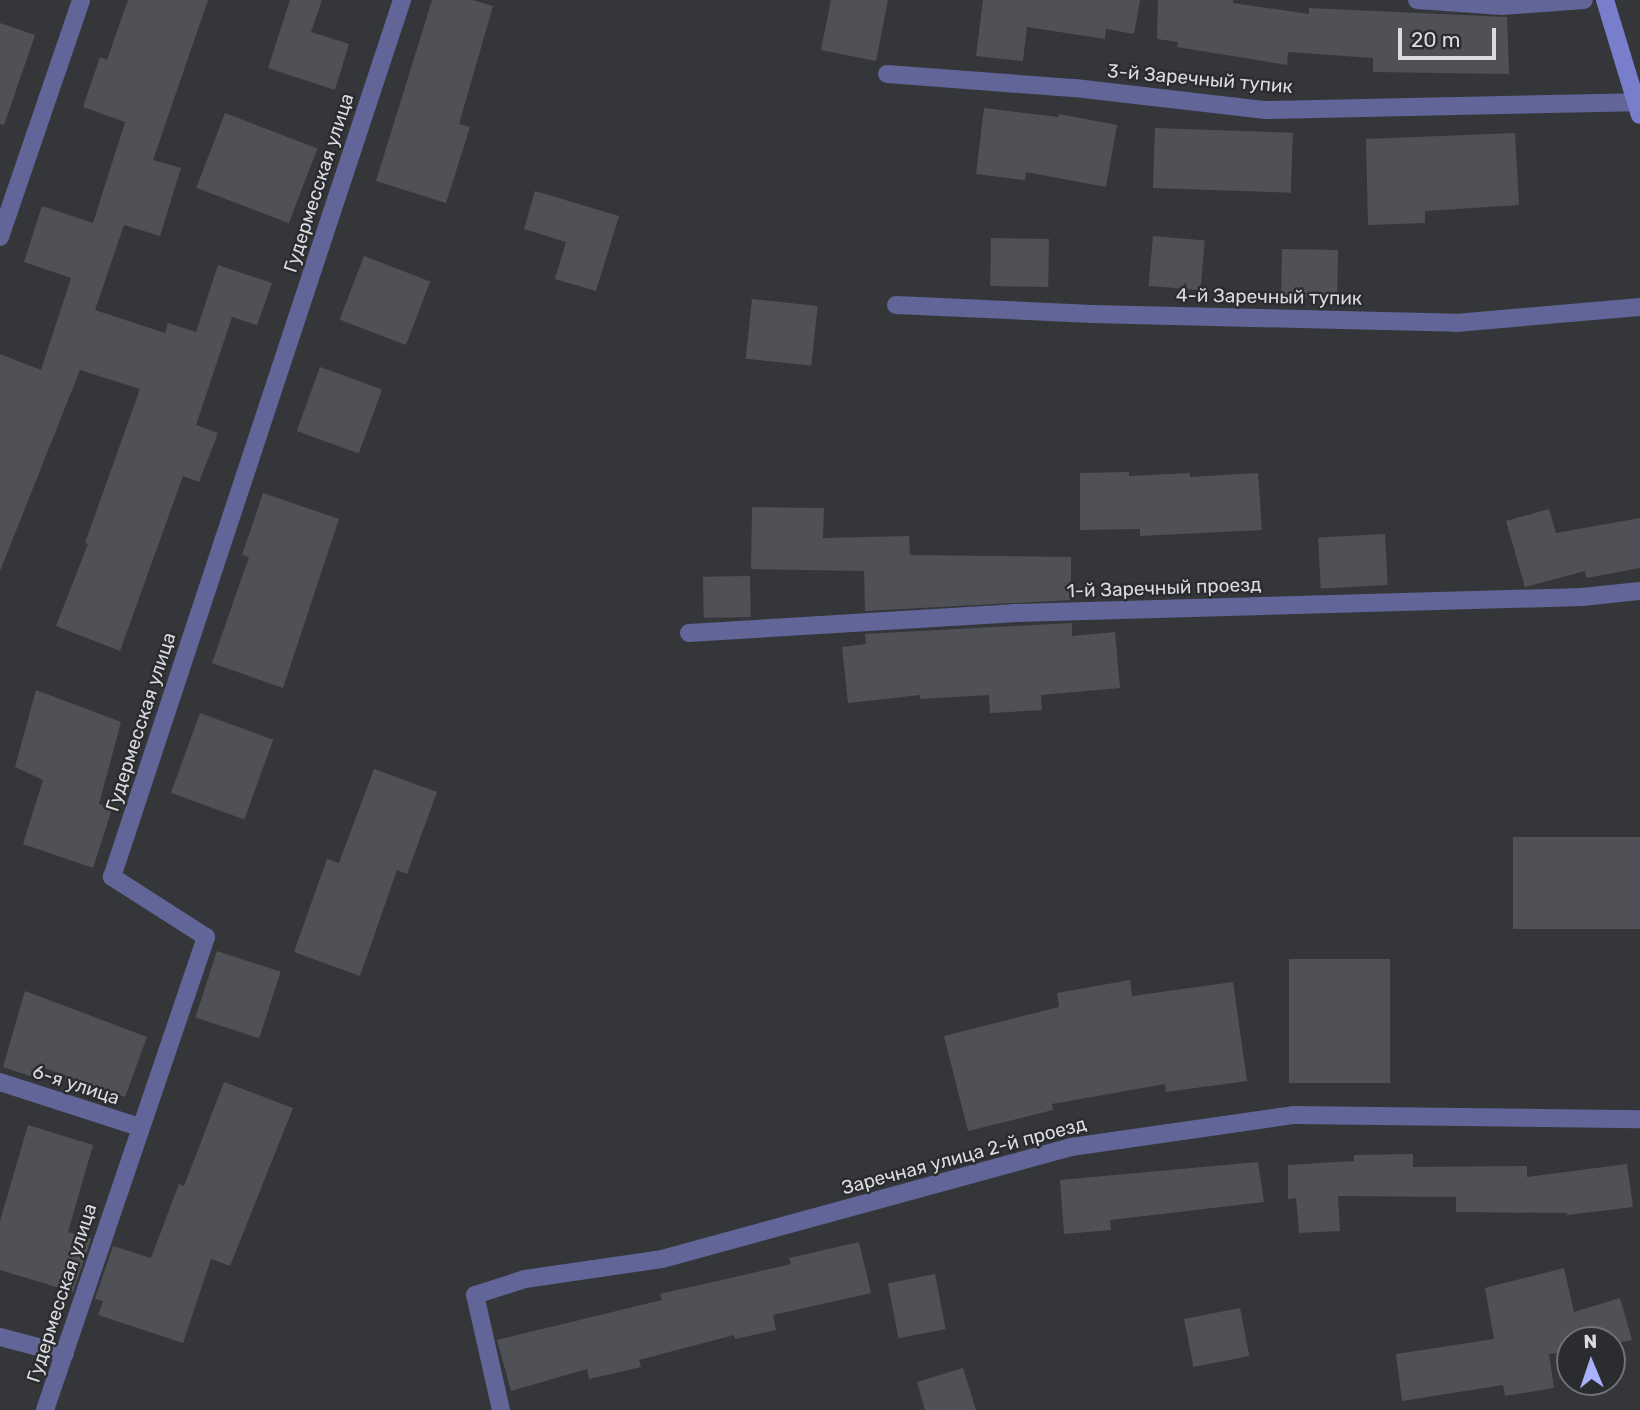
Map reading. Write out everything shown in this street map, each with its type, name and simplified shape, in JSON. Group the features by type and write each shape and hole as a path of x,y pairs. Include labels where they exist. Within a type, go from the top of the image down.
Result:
{"main road":[{"path":"1605,0 1638,109"}],"street":[{"path":"0,237 81,0"},
{"name":"Гудермесская улица","path":"45,1410 139,1127 206,937 112,877 402,0"},
{"path":"1417,0 1502,6 1584,0"},
{"name":"3-й Заречный тупик","path":"887,74 1075,88 1266,110 1638,109"},
{"name":"4-й Заречный тупик","path":"896,305 1093,314 1456,323 1640,307"},
{"name":"1-й Заречный проезд","path":"689,633 1013,613 1582,597 1640,591"},
{"name":"6-я улица","path":"0,1082 139,1127"},
{"name":"Заречная улица 2-й проезд","path":"501,1410 475,1295 525,1279 662,1259 1072,1147 1293,1115 1640,1119"},
{"path":"0,1337 65,1354"}],"building":[{"path":"128,0 208,0 153,160 181,168 160,236 124,225 95,310 165,333 168,323 196,332 218,265 272,283 257,325 232,317 196,425 218,433 199,482 183,476 120,651 56,626 88,544 85,543 140,389 80,370 0,571 0,354 41,370 71,278 24,262 42,206 93,223 125,122 83,107 100,57 107,60"},
{"path":"290,0 322,0 311,32 349,44 335,90 268,68"},
{"path":"432,0 472,0 493,6 459,124 470,127 446,203 376,181"},
{"path":"831,0 888,0 876,61 821,50"},
{"path":"983,0 1140,0 1134,34 1106,29 1105,39 1027,27 1023,61 976,56"},
{"path":"1158,0 1233,0 1233,3 1309,14 1309,8 1507,17 1509,74 1373,72 1373,58 1288,52 1287,65 1177,47 1178,42 1157,39"},
{"path":"0,23 35,35 4,125 0,124"},
{"path":"984,108 1058,117 1059,114 1117,125 1106,187 1026,172 1025,180 976,174"},
{"path":"225,113 317,148 289,223 196,188"},
{"path":"1155,128 1293,133 1291,193 1153,188"},
{"path":"1515,133 1519,205 1425,211 1425,223 1368,225 1366,139"},
{"path":"535,191 619,216 596,291 555,279 566,242 524,229"},
{"path":"1153,236 1205,241 1200,290 1149,286"},
{"path":"991,238 1049,239 1048,287 990,286"},
{"path":"1282,249 1338,250 1337,298 1281,297"},
{"path":"364,256 430,281 406,345 340,319"},
{"path":"752,299 818,306 811,366 746,359"},
{"path":"320,367 382,390 359,453 297,431"},
{"path":"1129,472 1129,476 1190,473 1190,477 1258,473 1262,530 1140,536 1140,529 1080,530 1080,473"},
{"path":"263,493 339,519 283,688 212,663 249,557 242,555"},
{"path":"752,507 824,508 823,538 909,536 910,555 1071,557 1071,600 865,611 864,571 751,569"},
{"path":"1549,509 1556,533 1640,518 1640,568 1586,578 1585,571 1525,587 1506,521"},
{"path":"1385,534 1388,585 1321,588 1318,538"},
{"path":"750,576 751,617 704,618 703,577"},
{"path":"1072,623 1072,636 1115,632 1120,688 1041,695 1042,710 990,713 989,695 920,699 920,695 848,703 842,647 866,644 865,634"},
{"path":"36,690 121,722 99,804 112,809 93,868 23,844 43,780 15,767"},
{"path":"200,713 273,740 244,820 171,793"},
{"path":"374,769 437,792 407,874 397,870 360,976 294,952 327,859 339,863"},
{"path":"1513,837 1640,837 1640,929 1513,929"},
{"path":"217,951 281,972 259,1038 195,1018"},
{"path":"1289,959 1390,959 1390,1083 1289,1083"},
{"path":"1130,980 1132,996 1233,982 1247,1081 1166,1092 1165,1084 1052,1104 1053,1110 968,1131 944,1036 1059,1007 1057,993"},
{"path":"25,991 147,1037 125,1097 36,1065 33,1077 3,1067"},
{"path":"224,1082 293,1108 230,1266 211,1259 183,1343 98,1315 103,1301 95,1299 113,1246 151,1258 179,1184 184,1186"},
{"path":"28,1125 93,1145 68,1232 91,1239 73,1292 0,1270 0,1221"},
{"path":"1413,1154 1413,1167 1527,1166 1527,1177 1627,1164 1633,1207 1567,1215 1456,1212 1456,1197 1338,1196 1340,1231 1299,1233 1296,1198 1288,1199 1288,1165 1354,1161 1354,1155"},
{"path":"1258,1162 1264,1202 1110,1220 1111,1230 1064,1234 1060,1180"},
{"path":"859,1242 871,1293 773,1315 776,1330 735,1339 734,1335 639,1360 641,1367 589,1379 587,1369 511,1391 497,1340 662,1300 660,1294 791,1264 789,1258"},
{"path":"1564,1268 1574,1312 1620,1298 1632,1340 1626,1341 1626,1326 1556,1326 1556,1353 1549,1354 1554,1388 1505,1396 1503,1385 1402,1401 1396,1354 1494,1339 1485,1288"},
{"path":"935,1274 946,1329 899,1338 888,1283"},
{"path":"1240,1308 1249,1356 1193,1367 1184,1319"},
{"path":"963,1368 976,1410 925,1410 917,1382"}]}
